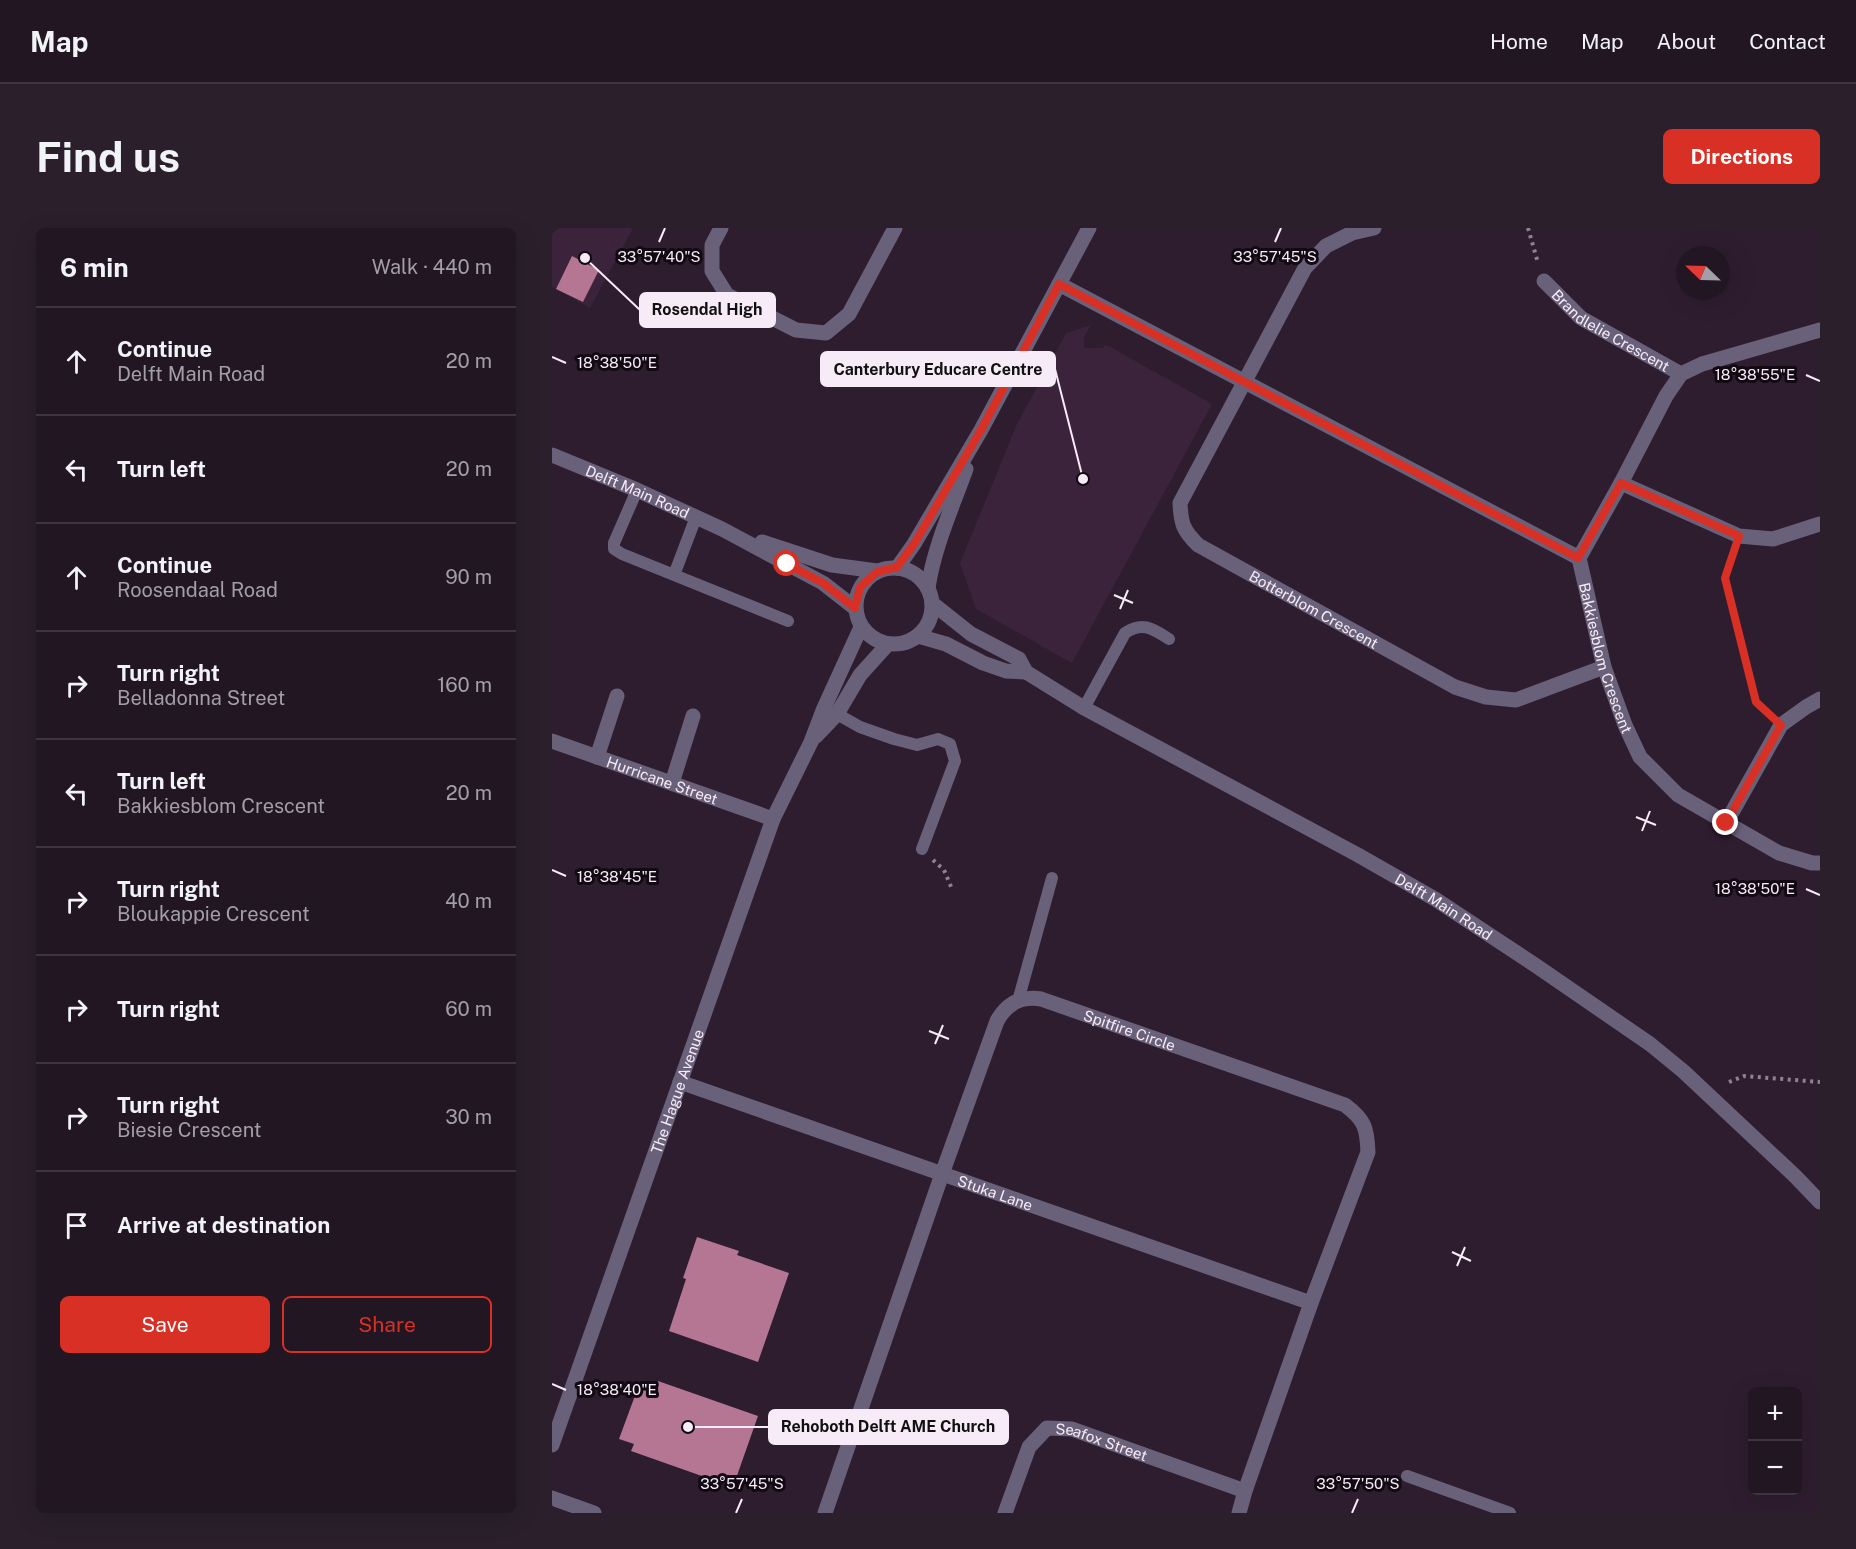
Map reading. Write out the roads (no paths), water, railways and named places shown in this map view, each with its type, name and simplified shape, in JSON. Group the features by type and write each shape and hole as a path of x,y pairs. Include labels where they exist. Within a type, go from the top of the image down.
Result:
{"street":[{"path":"722,228 712,245 712,271 727,295 796,330 826,333 849,314 895,228"},
{"path":"897,567 914,544 981,430 1089,228"},
{"name":"Botterblom Crescent","path":"1374,228 1352,233 1326,246 1305,268 1180,503 1185,532 1198,545 1455,687 1486,697 1516,700 1604,667"},
{"name":"Brandlelie Crescent","path":"1544,281 1581,318 1681,374"},
{"path":"1059,284 1578,558 1621,483 1666,396 1681,374 1702,364 1820,330"},
{"path":"928,588 915,574 897,567 877,572 860,587 855,608 861,627 873,639 888,644 903,644 918,636 929,621 932,603 928,588 932,562 981,430"},
{"name":"Delft Main Road","path":"552,455 637,490 722,529 823,583 855,608"},
{"path":"1621,483 1739,536 1773,539 1820,524"},
{"name":"Delft Main Road","path":"722,529 832,565 877,572"},
{"name":"Bakkiesblom Crescent","path":"1578,558 1604,667 1625,725 1640,756 1678,795 1779,853 1812,863 1820,863"},
{"name":"Delft Main Road","path":"932,603 971,634 1019,660 1026,672 1084,708 1368,861 1434,899 1535,965 1650,1044 1796,1176 1820,1202"},
{"name":"The Hague Avenue","path":"552,1445 773,819 811,742 861,627"},
{"name":"Delft Main Road","path":"918,636 946,644 983,663 1006,671 1026,672"},
{"name":"The Hague Avenue","path":"811,742 837,714 860,675 888,644"},
{"path":"597,757 617,696"},
{"path":"1726,823 1781,725 1820,699"},
{"path":"672,783 693,716"},
{"name":"Hurricane Street","path":"552,741 773,819"},
{"name":"Spitfire Circle","path":"1018,1000 1041,999 1345,1105 1360,1117 1368,1132 1368,1152 1311,1303 1239,1513"},
{"path":"825,1513 997,1021 1009,1005 1018,1000"},
{"name":"Stuka Lane","path":"680,1082 1311,1303"},
{"name":"Seafox Street","path":"1005,1513 1029,1447 1047,1428 1072,1429 1245,1491"},
{"path":"552,1498 594,1513"}],"lane":[{"path":"637,490 614,543 614,549 788,621"},
{"path":"674,575 696,517"},
{"path":"1084,708 1125,633 1134,627 1143,626 1170,639"},
{"path":"837,714 860,727 894,740 917,745 938,739 950,744 955,761 922,849"},
{"path":"1018,1000 1052,878"},
{"path":"1407,1476 1510,1513"}],"place":[{"name":"Rosendal High","path":"585,258"},
{"name":"Canterbury Educare Centre","path":"1083,479"},
{"name":"Rehoboth Delft AME Church","path":"688,1427"}]}
